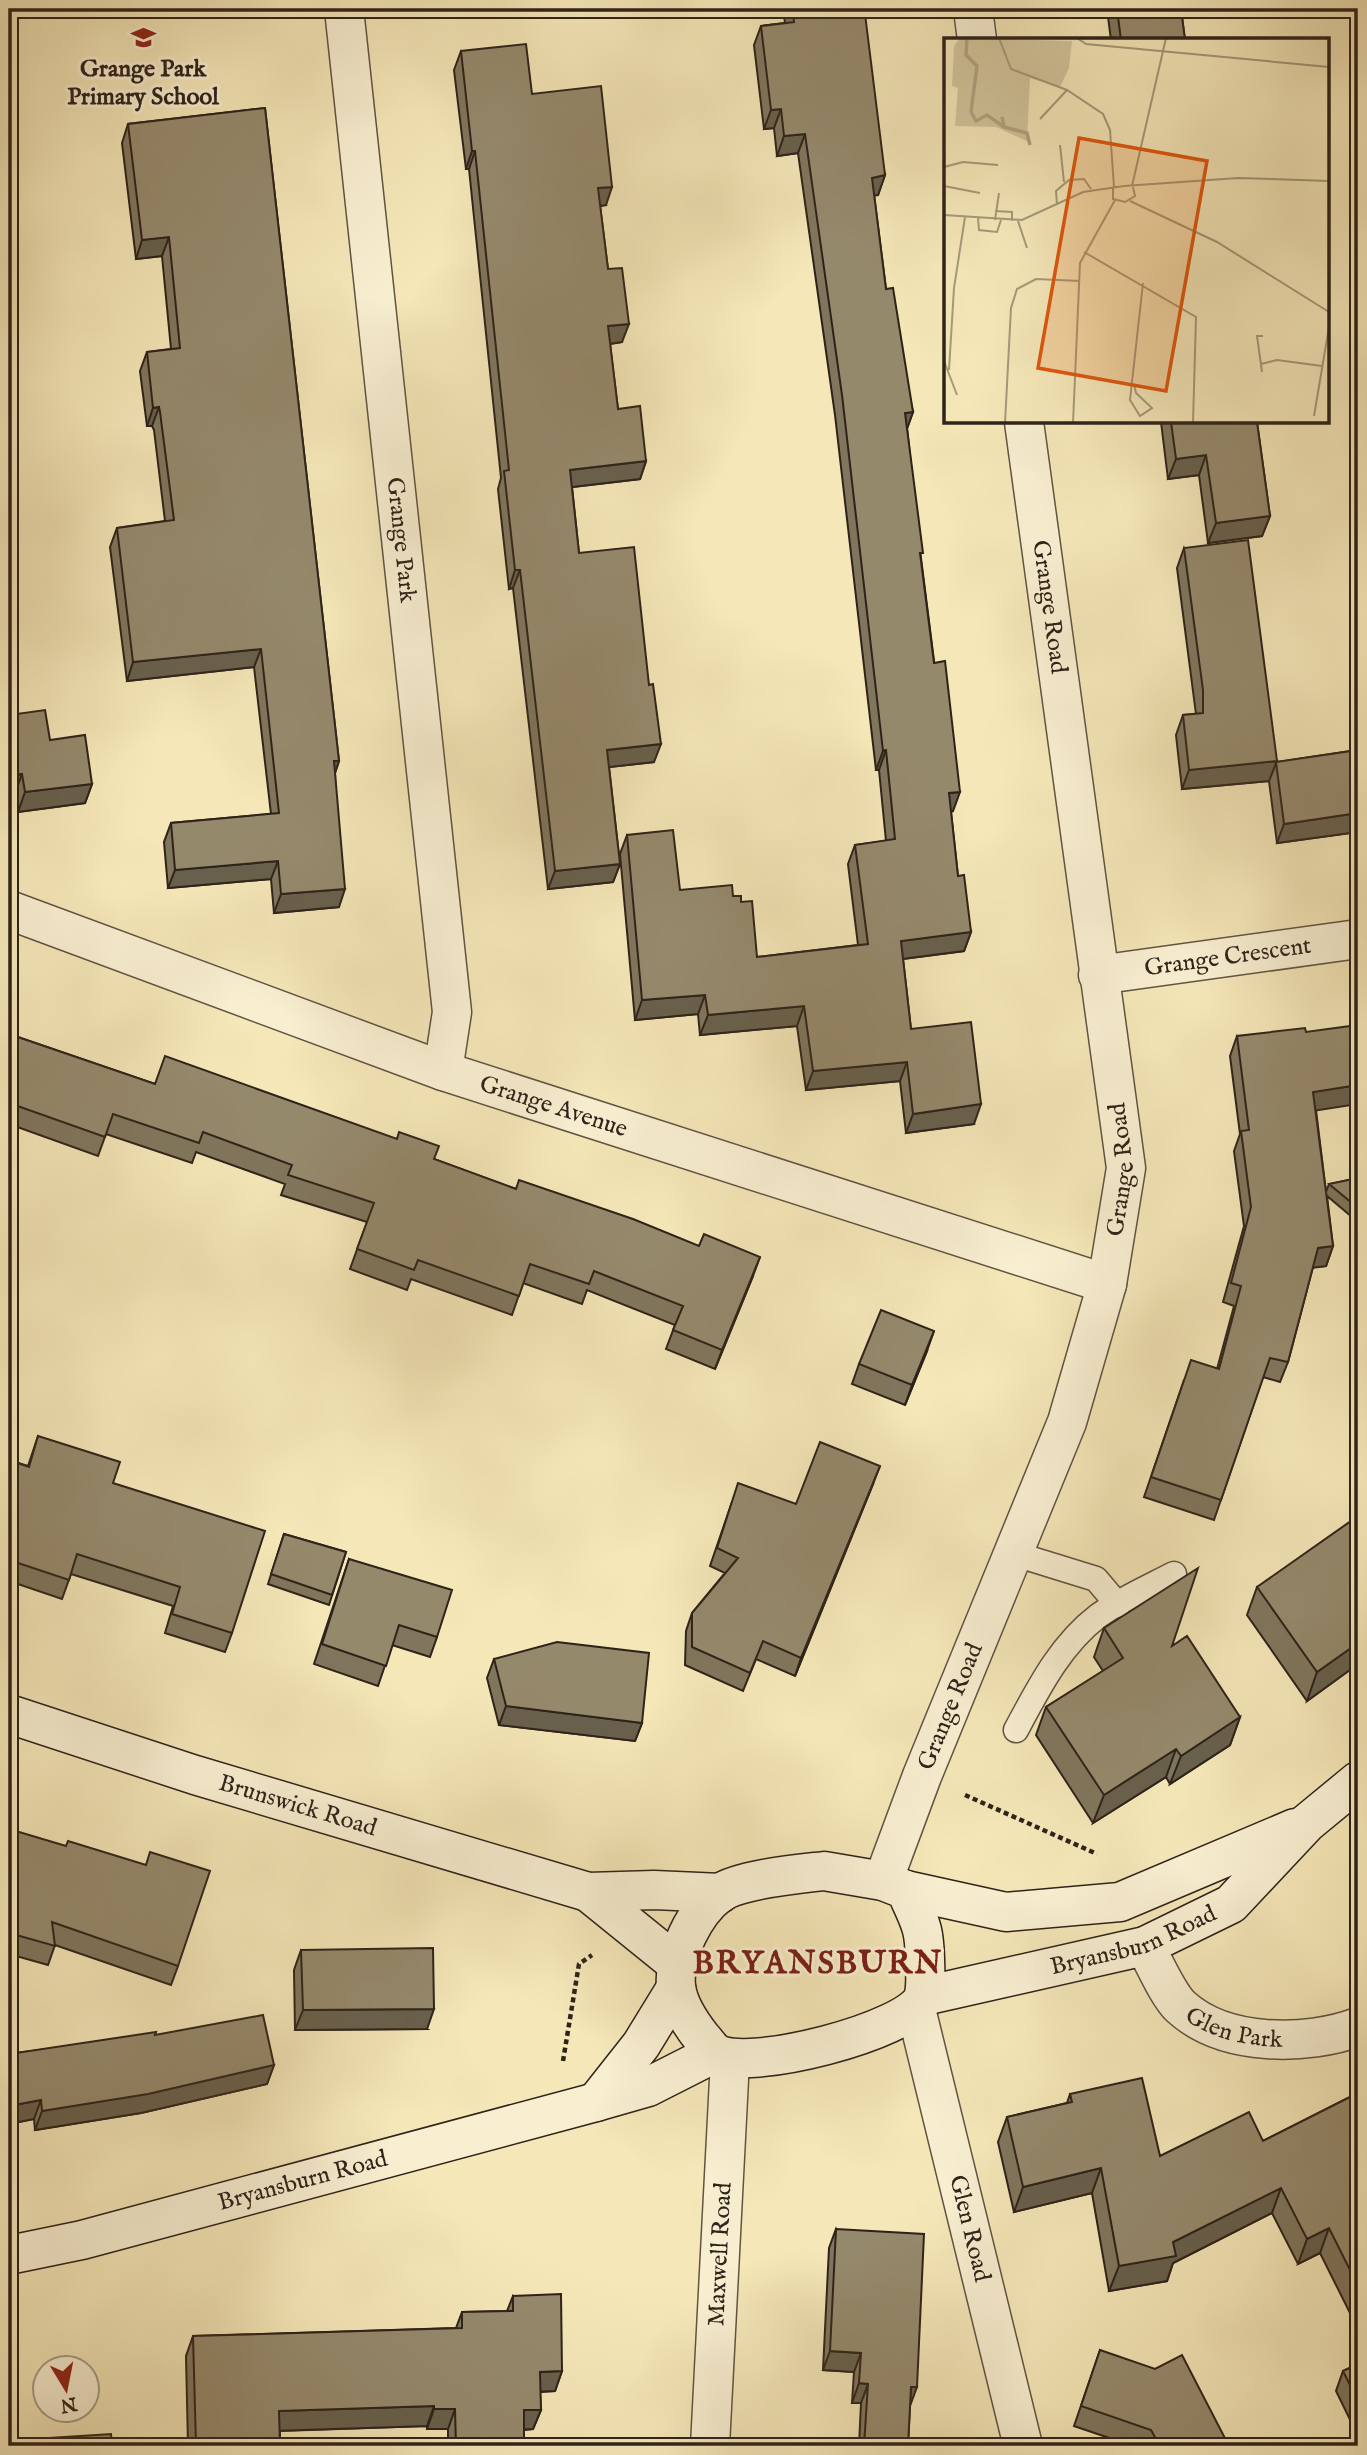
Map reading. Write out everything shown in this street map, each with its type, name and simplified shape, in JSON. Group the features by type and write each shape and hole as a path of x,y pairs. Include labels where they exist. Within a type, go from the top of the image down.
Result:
{"street":[{"name":"Grange Park","path":"344,9 452,1013 443,1071"},
{"path":"973,9 977,38"},
{"name":"Grange Road","path":"894,1885 922,1776 1067,1422 1107,1284 1126,1168 1024,424"},
{"name":"Grange Avenue","path":"9,910 443,1071 1107,1284"},
{"name":"Grange Crescent","path":"1098,975 1358,939"},
{"name":"Brunswick Road","path":"9,1714 195,1775 588,1892 654,1890 721,1893"},
{"name":"Bryansburn Road","path":"920,2003 1145,1946 1231,1904 1307,1823 1358,1782"},
{"name":"Bryansburn Road","path":"894,1885 1006,1912 1120,1902 1307,1823"},
{"path":"581,2106 641,2045 677,1975 695,1921 721,1893 769,1878 824,1871 894,1885 923,1933 920,2003 887,2026 761,2060 723,2056 690,2023 677,1975"},
{"name":"Brunswick Road","path":"588,1892 632,1925 677,1975"},
{"name":"Glen Park","path":"1145,1946 1180,2007 1211,2024 1245,2037 1277,2041 1310,2040 1353,2032"},
{"name":"Glen Road","path":"920,2003 1023,2446"},
{"name":"Bryansburn Road","path":"9,2255 82,2240 581,2106 648,2087 723,2056"},
{"name":"Maxwell Road","path":"710,2446 723,2056"}],"lane":[{"path":"1014,1554 1096,1579 1118,1605"},
{"path":"1016,1730 1046,1675 1069,1644 1098,1616 1174,1574"}],"path":[{"path":"922,1776 1164,1883"},
{"path":"581,2106 563,2059 579,1964 632,1925"}],"building":[{"path":"793,9 847,9 848,16 865,14 885,175 872,178 886,289 893,288 913,412 905,413 934,663 945,661 960,792 949,793 958,876 964,875 971,932 901,941 911,1029 971,1022 981,1104 913,1114 907,1062 813,1071 804,1006 708,1015 705,995 642,1000 627,835 673,830 680,890 732,885 733,896 741,896 741,902 752,901 757,957 868,944 855,845 895,839 842,395 805,134 784,136 781,109 771,110 761,26 794,22"},
{"path":"1117,9 1181,9 1185,38 1121,38"},
{"path":"526,44 532,94 601,86 612,187 598,188 608,269 622,268 629,324 608,326 618,409 640,406 646,461 570,470 579,553 634,547 649,685 653,684 661,744 607,750 620,864 555,871 520,570 515,570 504,471 509,470 475,151 472,151 461,51"},
{"path":"265,108 339,761 334,761 345,889 281,894 278,861 175,870 171,823 279,813 261,649 133,662 117,528 174,520 160,412 159,407 153,408 147,352 180,348 169,237 142,240 128,124"},
{"path":"1171,424 1257,424 1270,516 1216,523 1206,455 1176,459"},
{"path":"1248,540 1277,761 1189,770 1183,715 1203,713 1203,690 1184,548"},
{"path":"45,710 50,740 85,735 92,784 25,792 22,774 9,776 9,715"},
{"path":"1358,750 1358,813 1284,824 1276,762"},
{"path":"1358,1025 1358,1085 1313,1092 1333,1246 1318,1248 1288,1362 1270,1358 1221,1500 1151,1477 1191,1360 1219,1369 1241,1286 1231,1283 1251,1207 1241,1131 1249,1130 1237,1036 1305,1028 1306,1032"},
{"path":"9,1034 155,1084 165,1056 397,1139 399,1132 439,1146 434,1159 516,1189 519,1180 633,1219 699,1246 704,1234 760,1257 722,1350 673,1330 683,1306 594,1271 589,1284 530,1264 519,1296 418,1260 414,1270 357,1249 374,1203 288,1175 292,1165 203,1132 199,1143 113,1114 105,1137 9,1103"},
{"path":"1358,1178 1358,1208 1329,1184"},
{"path":"881,1310 934,1331 912,1385 859,1364"},
{"path":"38,1436 120,1462 113,1483 265,1531 232,1633 172,1614 180,1587 77,1554 69,1580 9,1560 9,1460 29,1467"},
{"path":"820,1442 880,1466 801,1658 763,1641 750,1673 692,1647 692,1613 738,1558 717,1548 738,1483 796,1504"},
{"path":"1358,1516 1358,1643 1317,1672 1257,1587"},
{"path":"284,1534 346,1552 332,1595 271,1574"},
{"path":"349,1559 452,1590 437,1637 399,1625 386,1666 322,1644"},
{"path":"1198,1568 1172,1646 1187,1636 1240,1717 1181,1756 1176,1749 1104,1795 1046,1707 1123,1658 1104,1628"},
{"path":"557,1642 649,1653 642,1723 506,1706 494,1659"},
{"path":"9,1829 66,1846 68,1841 146,1865 150,1852 210,1871 178,1966 52,1922 55,1946 9,1933"},
{"path":"433,1948 434,2009 303,2010 301,1950"},
{"path":"263,2015 274,2065 148,2094 42,2111 41,2100 9,2106 9,2054 156,2032 155,2035"},
{"path":"1142,2078 1160,2156 1249,2112 1263,2141 1358,2093 1358,2286 1329,2228 1307,2239 1281,2188 1173,2242 1176,2256 1119,2266 1101,2168 1023,2187 1007,2117 1072,2102 1070,2094"},
{"path":"836,2229 924,2234 917,2387 911,2387 908,2446 864,2446 868,2384 859,2383 861,2353 830,2351"},
{"path":"561,2294 562,2371 540,2372 541,2410 524,2410 524,2446 456,2446 455,2409 434,2409 434,2406 279,2411 280,2446 196,2446 193,2336 462,2328 462,2312 513,2311 513,2296"},
{"path":"1100,2350 1155,2369 1182,2355 1229,2446 1160,2446 1151,2430 1081,2406"},
{"path":"1358,2364 1358,2401 1343,2371"},
{"path":"111,2434 112,2446 18,2446 18,2440"}],"place":[{"name":"Grange Park Primary School","path":"143,38"}],"district":[{"name":"BRYANSBURN","path":"818,1964"}]}
